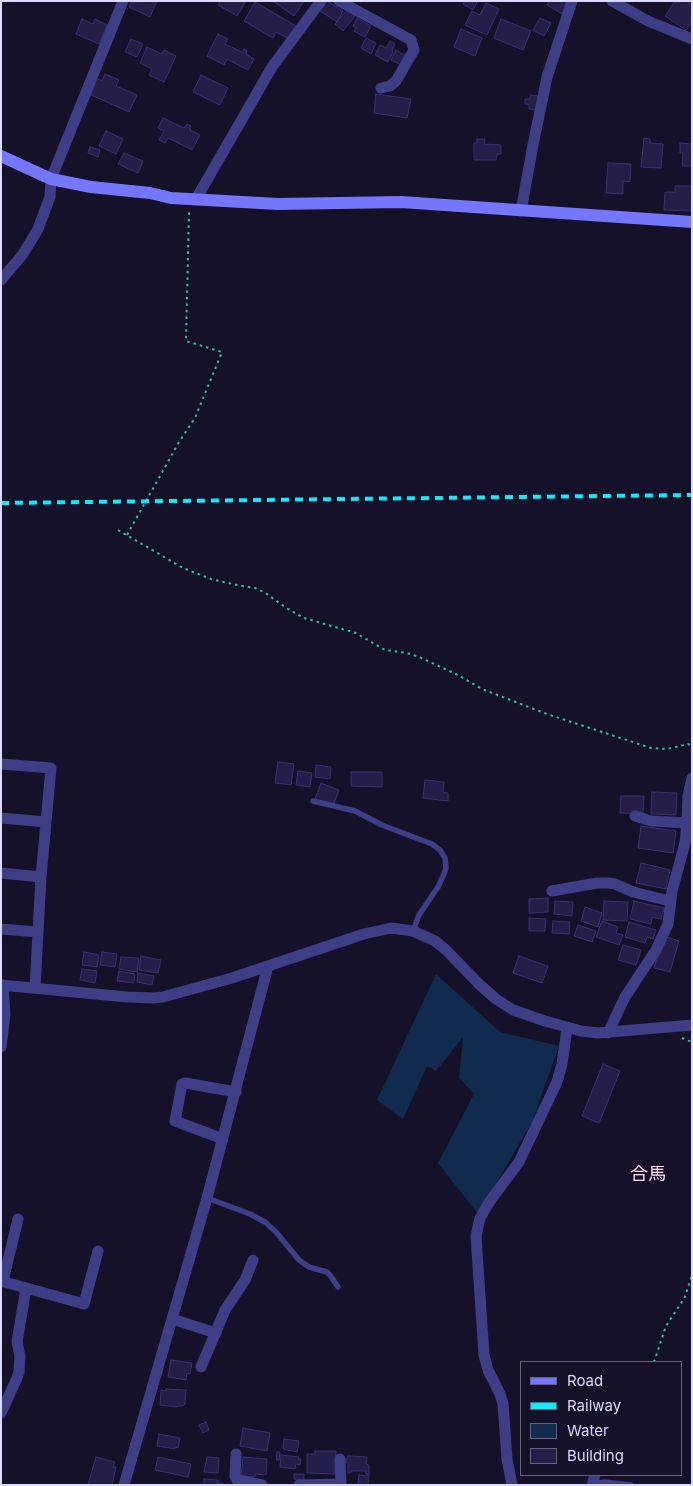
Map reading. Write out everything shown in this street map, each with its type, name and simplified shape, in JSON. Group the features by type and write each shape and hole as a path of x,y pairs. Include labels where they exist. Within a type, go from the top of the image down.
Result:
{"street":[{"path":"1,280 23,254 38,229 50,197 51,179 123,1"},
{"path":"196,200 272,67 321,1"},
{"path":"339,1 411,40 414,50 396,81 390,86 381,88"},
{"path":"521,211 547,78 572,1"},
{"path":"612,1 630,6 648,21 692,39"},
{"path":"1,156 51,179 91,187 171,198 278,204 401,202 692,222"},
{"path":"1,764 51,768 41,877 35,988"},
{"path":"608,1033 625,997 660,942 668,924 670,901 684,843 688,796 692,778"},
{"path":"635,816 651,821 687,823"},
{"path":"1,818 46,822"},
{"path":"1,874 41,877"},
{"path":"552,891 597,882 608,882 634,892 670,901"},
{"path":"1,1047 5,1014 2,985 136,997 163,997 208,985 391,928 413,932 435,941 480,986 505,1005 521,1014 591,1033 692,1025"},
{"path":"1,929 38,932"},
{"path":"124,1485 207,1198 268,966"},
{"path":"512,1485 507,1458 503,1404 488,1370 484,1355 476,1236 480,1218 493,1196 519,1162 557,1082 562,1064 567,1028"},
{"path":"223,1139 175,1121 182,1084 236,1092"},
{"path":"18,1219 2,1281 84,1304 98,1251"},
{"path":"201,1368 225,1310 245,1280 253,1260"},
{"path":"1,1413 4,1399 19,1372 20,1356 17,1342 26,1288"},
{"path":"172,1319 216,1333"},
{"path":"236,1454 236,1480 262,1485"},
{"path":"299,1485 341,1484 340,1459"}],"lane":[{"path":"313,801 355,811 382,825 432,844 440,850 445,858 446,868 438,887 419,915 413,932"},
{"path":"207,1198 258,1217 276,1232 298,1260 309,1268 327,1272 338,1287"},
{"path":"594,1481 631,1485"}],"path":[{"path":"127,535 179,442 195,418 222,352 186,341 189,209 196,200"},
{"path":"118,530 183,568 211,579 255,588 304,618 356,633 384,650 407,653 419,657 456,674 482,689 547,714 651,748 667,749 688,744 692,746"},
{"path":"654,1361 666,1326 685,1297 692,1275"}],"water":[{"path":"436,974 500,1032 559,1046 532,1122 478,1214 438,1163 474,1094 459,1078 463,1037 436,1071 427,1066 403,1119 377,1100"}],"building":[{"path":"132,1 157,1 150,17 129,7"},
{"path":"220,1 246,1 237,16 218,5"},
{"path":"273,1 304,1 294,16"},
{"path":"327,1 343,11 337,22 320,11"},
{"path":"465,1 478,1 473,10 463,4"},
{"path":"549,1 575,1 566,16 547,5"},
{"path":"675,1 687,1 692,5 692,22 686,30 665,16"},
{"path":"255,2 296,26 289,39 276,32 273,38 244,21"},
{"path":"486,3 499,9 487,35 465,25 472,11 480,15"},
{"path":"347,10 355,16 343,31 335,24"},
{"path":"357,18 371,26 365,37 354,31 356,28 353,26"},
{"path":"540,18 551,23 544,36 533,30"},
{"path":"82,19 93,24 95,19 107,25 99,44 76,34"},
{"path":"501,19 531,31 523,50 494,38"},
{"path":"461,29 482,38 475,56 454,47"},
{"path":"218,34 228,39 225,44 242,52 244,49 247,51 246,54 254,59 248,70 227,59 224,65 207,56"},
{"path":"366,38 376,43 371,54 361,48"},
{"path":"131,39 143,44 137,57 125,52"},
{"path":"390,41 395,44 388,62 375,55 380,45 386,48"},
{"path":"147,47 162,54 164,50 176,56 164,82 149,75 152,69 140,63"},
{"path":"396,50 406,56 401,65 391,60"},
{"path":"105,74 119,80 116,86 137,95 129,112 89,94 96,78 102,81"},
{"path":"201,75 228,88 220,105 193,92"},
{"path":"376,94 411,99 407,118 374,113"},
{"path":"531,95 538,96 537,110 529,109 529,104 525,104 525,99 530,99"},
{"path":"163,118 184,128 187,124 191,126 190,130 200,135 192,150 168,138 165,143 159,140 164,131 158,128"},
{"path":"106,131 123,139 116,154 99,146"},
{"path":"644,138 650,139 650,143 663,144 661,168 641,167"},
{"path":"477,139 485,139 484,144 501,145 501,154 497,154 496,160 474,160 474,143 477,143"},
{"path":"680,143 692,144 692,166 682,166 683,153 680,153"},
{"path":"90,147 100,150 98,157 88,153"},
{"path":"124,153 143,161 138,173 118,164"},
{"path":"608,163 631,164 630,182 623,181 623,194 606,193"},
{"path":"675,186 692,186 691,211 664,210 665,192 675,192"},
{"path":"278,762 294,764 291,785 275,783"},
{"path":"316,765 331,767 330,779 315,777"},
{"path":"298,771 312,773 310,787 296,785"},
{"path":"351,772 382,772 382,787 351,786"},
{"path":"425,780 444,782 443,792 448,793 448,801 423,798"},
{"path":"321,783 339,790 333,806 315,799"},
{"path":"652,792 677,793 676,815 651,814"},
{"path":"621,796 644,796 643,814 620,813"},
{"path":"641,826 676,831 673,853 638,848"},
{"path":"641,863 670,870 666,889 636,883"},
{"path":"548,898 548,912 529,913 529,899"},
{"path":"555,901 573,902 572,916 554,914"},
{"path":"604,901 628,902 627,921 603,920"},
{"path":"634,901 664,908 661,919 652,917 651,924 630,919"},
{"path":"585,907 602,913 598,927 581,921"},
{"path":"529,918 546,919 545,931 529,931"},
{"path":"553,921 570,922 569,934 552,933"},
{"path":"602,921 618,927 616,933 623,935 619,945 596,937"},
{"path":"629,922 656,930 653,939 647,937 645,943 625,937"},
{"path":"578,925 596,931 592,942 574,936"},
{"path":"664,936 679,941 670,972 654,968"},
{"path":"623,945 641,950 636,965 618,960"},
{"path":"84,952 99,955 97,967 82,965"},
{"path":"102,952 117,954 115,967 100,965"},
{"path":"141,956 161,960 158,973 139,970"},
{"path":"519,956 548,966 542,983 513,973"},
{"path":"121,957 139,958 137,972 119,969"},
{"path":"82,969 97,971 95,983 80,980"},
{"path":"119,971 135,974 134,983 117,981"},
{"path":"138,973 154,976 152,985 137,982"},
{"path":"603,1064 620,1071 599,1123 582,1116"},
{"path":"171,1360 192,1363 190,1374 187,1373 186,1380 168,1377"},
{"path":"166,1389 186,1390 185,1404 177,1407 160,1405 161,1390 166,1391"},
{"path":"206,1422 209,1430 203,1433 199,1425"},
{"path":"243,1428 270,1433 267,1451 240,1446"},
{"path":"159,1434 180,1438 178,1448 157,1446"},
{"path":"284,1439 299,1441 297,1452 283,1449"},
{"path":"315,1451 336,1451 335,1474 307,1473 307,1454 315,1454"},
{"path":"277,1452 280,1452 279,1460 276,1460"},
{"path":"281,1455 299,1457 298,1459 301,1459 300,1465 296,1464 295,1469 280,1467"},
{"path":"348,1456 367,1457 366,1464 369,1465 369,1475 366,1474 366,1471 352,1471 348,1473 346,1459"},
{"path":"96,1457 115,1462 113,1467 116,1467 112,1485 88,1485"},
{"path":"158,1457 191,1464 188,1477 155,1470"},
{"path":"207,1457 219,1458 218,1473 204,1472"},
{"path":"243,1457 267,1459 266,1475 255,1474 255,1477 241,1476"},
{"path":"294,1474 304,1474 304,1480 294,1479"},
{"path":"359,1475 369,1476 368,1485 358,1484"},
{"path":"204,1479 218,1480 218,1483 223,1483 223,1485 204,1485"}],"railway":[{"path":"1,503 692,495"}],"district":[{"name":"合馬","path":"648,1175"}]}
